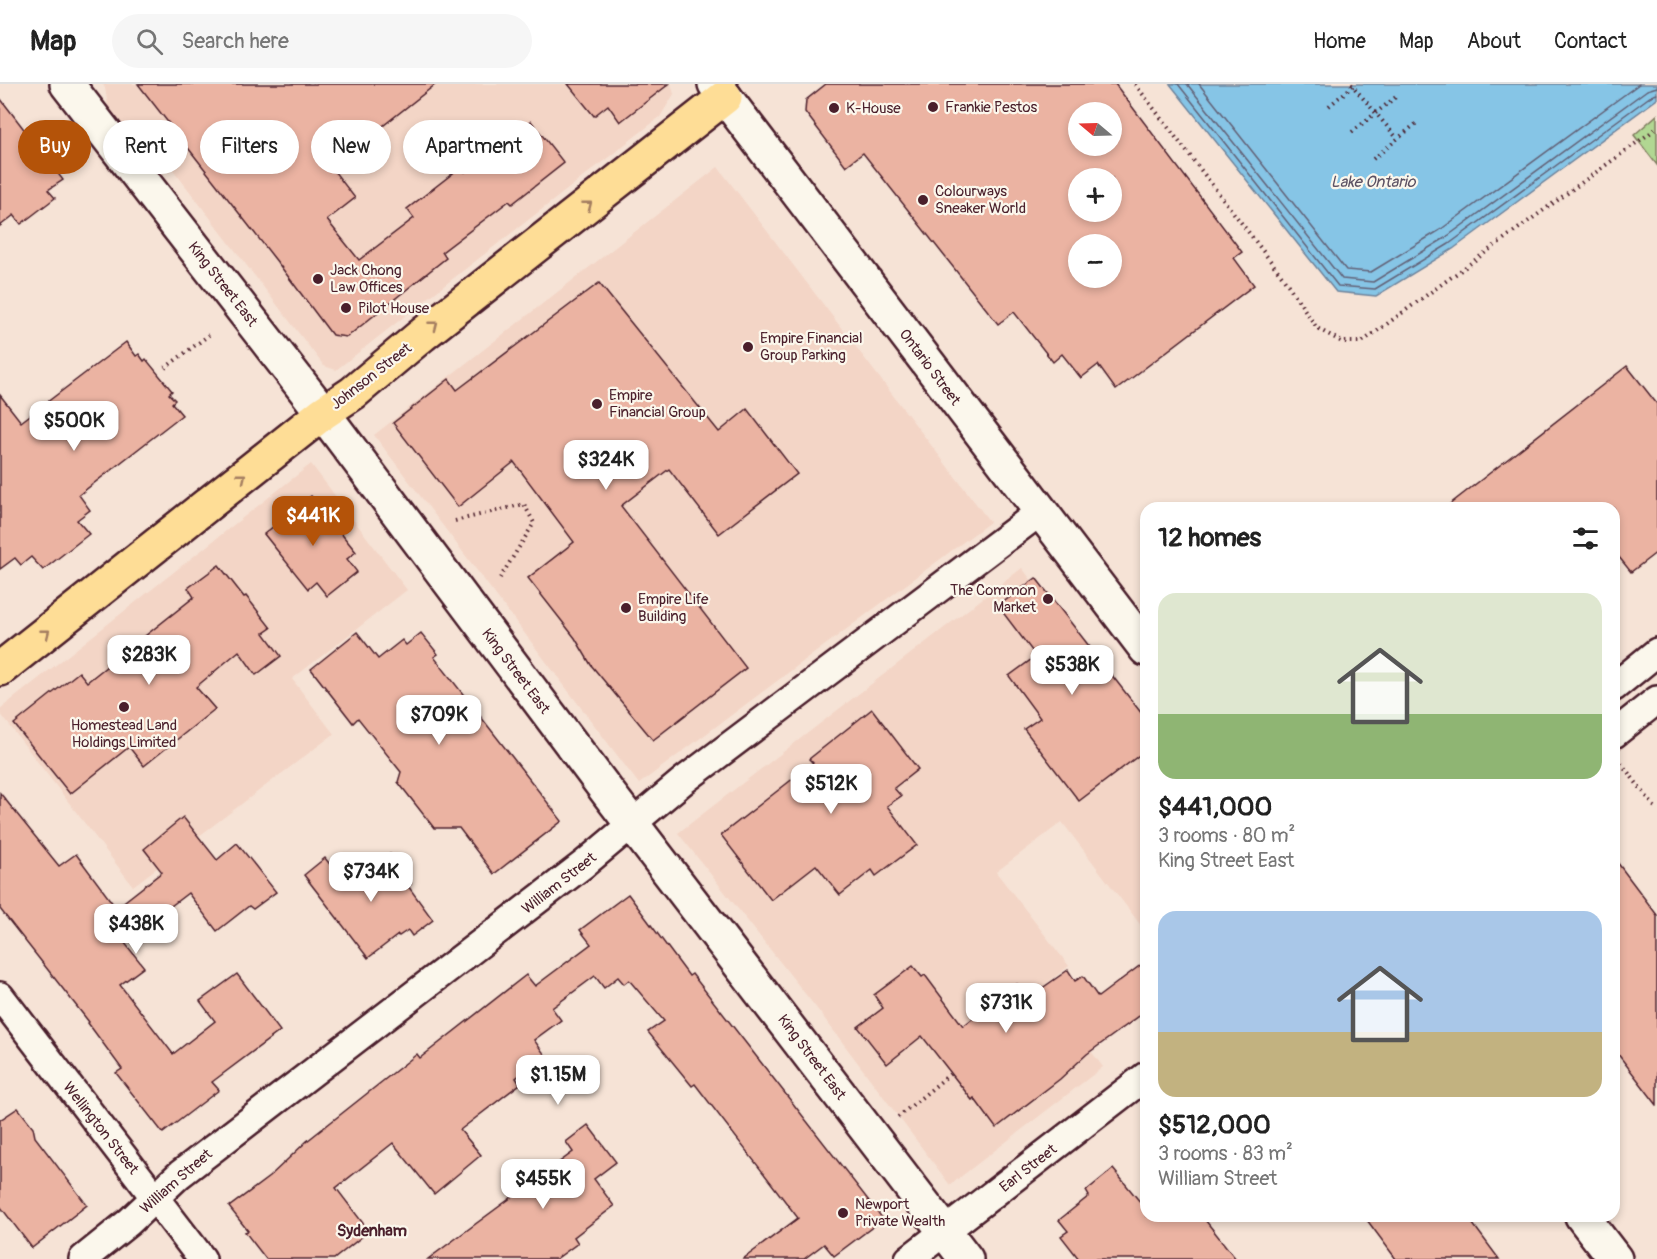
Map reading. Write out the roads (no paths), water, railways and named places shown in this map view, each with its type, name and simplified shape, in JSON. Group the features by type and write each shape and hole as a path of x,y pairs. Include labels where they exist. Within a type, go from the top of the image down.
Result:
{"main road":[{"name":"King Street East","path":"67,84 323,413 631,824 966,1259"},
{"name":"Johnson Street","path":"0,669 323,413 353,393 728,88"},
{"name":"Ontario Street","path":"728,88 1040,512 1140,641"},
{"path":"1587,1222 1615,1259"}],"street":[{"name":"William Street","path":"82,1259 129,1222 178,1175 584,864 683,781 1040,512"},
{"path":"1620,682 1657,652"},
{"path":"1620,729 1657,700"},
{"name":"Wellington Street","path":"0,996 202,1259"},
{"name":"Earl Street","path":"909,1259 1140,1081"}],"water":[{"name":"Lake Ontario","path":"1170,84 1657,84 1657,99 1453,249 1376,296 1336,292"}],"place":[{"name":"Frankie Pestos","path":"933,107"},
{"name":"K-House","path":"834,108"},
{"name":"Colourways Sneaker World","path":"923,200"},
{"name":"Jack Chong Law Offices","path":"318,279"},
{"name":"Pilot House","path":"346,308"},
{"name":"Empire Financial Group Parking","path":"748,347"},
{"name":"Empire Financial Group","path":"597,404"},
{"name":"The Common Market","path":"1048,599"},
{"name":"Empire Life Building","path":"626,608"},
{"name":"Homestead Land Holdings Limited","path":"124,707"},
{"name":"Newport Private Wealth","path":"843,1213"}],"district":[{"name":"Sydenham","path":"372,1230"}]}
